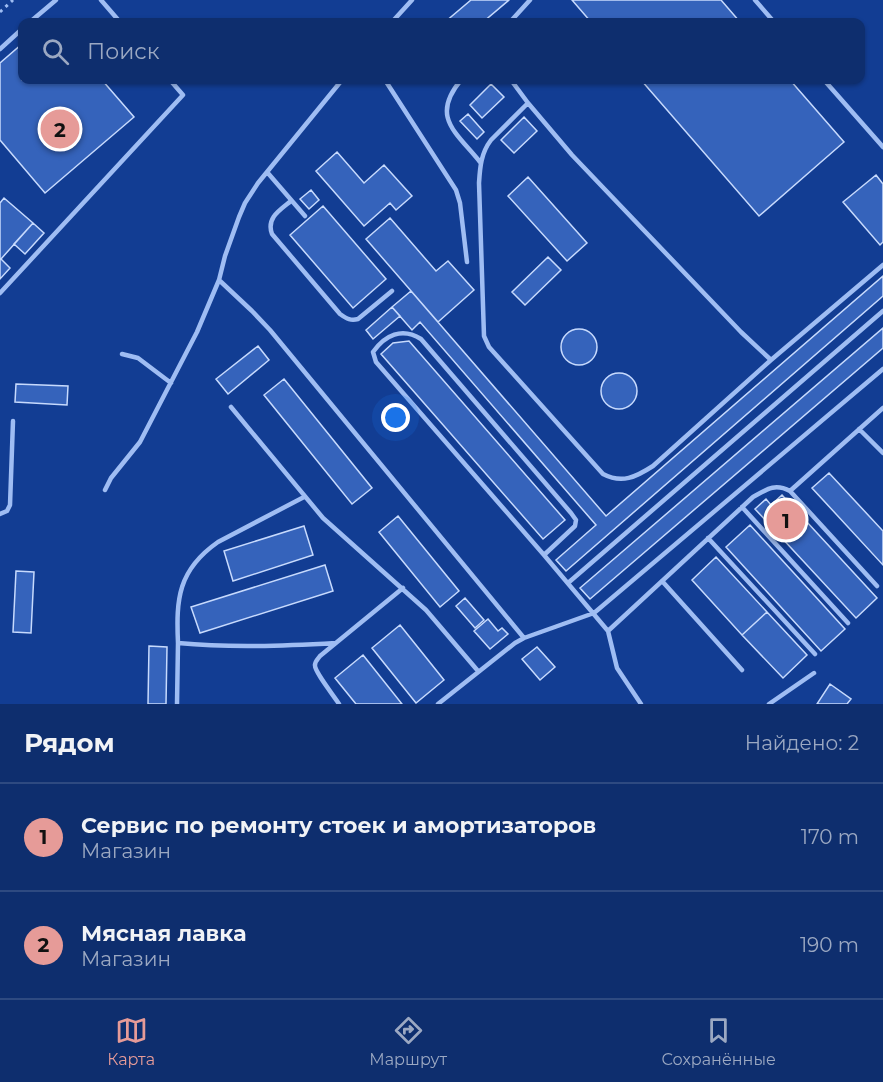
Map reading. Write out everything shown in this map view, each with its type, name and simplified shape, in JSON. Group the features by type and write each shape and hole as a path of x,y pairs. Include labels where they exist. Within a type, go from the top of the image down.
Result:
{"lane":[{"path":"35,18 56,0"},
{"path":"101,0 117,18"},
{"path":"396,18 412,0"},
{"path":"514,18 530,0"},
{"path":"754,0 770,18"},
{"path":"0,49 18,33"},
{"path":"0,293 183,95 173,84"},
{"path":"105,489 140,442 197,332 219,280 239,217 251,193 339,84"},
{"path":"388,84 456,190 460,203 466,262"},
{"path":"458,84 451,94 446,116 449,124 480,162"},
{"path":"514,84 572,155 741,332 771,360"},
{"path":"828,84 883,147"},
{"path":"528,103 486,146 480,162 484,336 489,348 603,474 612,479 633,477 653,466 771,360 883,265"},
{"path":"267,172 305,216"},
{"path":"291,201 270,222 272,234 340,314 352,320 358,319 392,291"},
{"path":"219,280 270,330 524,638"},
{"path":"567,583 883,311"},
{"path":"544,555 575,526 576,520 421,339 400,333 389,336 373,352 376,362 608,631 617,668 641,704"},
{"path":"122,354 138,358 171,383"},
{"path":"438,704 511,645 524,638 594,613 883,369"},
{"path":"231,407 323,518 426,610 478,671"},
{"path":"790,491 883,408"},
{"path":"0,514 7,511 10,505 13,421"},
{"path":"859,429 883,453"},
{"path":"608,631 753,497 776,486 790,491 877,586"},
{"path":"177,704 176,614 182,585 194,564 218,542 304,497"},
{"path":"742,507 848,623"},
{"path":"708,538 815,654"},
{"path":"662,581 742,670"},
{"path":"339,704 314,668 315,662 403,588"},
{"path":"177,643 256,647 336,643"},
{"path":"770,704 814,674"}],"path":[{"path":"0,12 13,0"}],"building":[{"path":"471,0 509,0 488,18 450,18"},
{"path":"572,0 721,0 737,18 588,18"},
{"path":"18,47 18,84 105,84 134,117 45,193 0,140 0,63"},
{"path":"491,84 504,97 482,118 470,105"},
{"path":"644,84 793,84 844,142 759,216"},
{"path":"468,114 484,132 477,139 460,121"},
{"path":"524,117 537,131 514,153 501,140"},
{"path":"337,152 364,183 384,165 412,196 396,210 390,203 364,226 316,171"},
{"path":"876,175 883,184 883,242 880,245 843,202"},
{"path":"528,177 587,243 567,261 508,196"},
{"path":"311,190 319,200 309,209 300,199"},
{"path":"4,198 33,223 1,259 10,268 0,279 0,203"},
{"path":"323,206 386,279 353,308 290,235"},
{"path":"390,218 436,271 448,261 474,290 438,322 366,239"},
{"path":"33,223 44,233 25,254 14,244"},
{"path":"548,257 561,270 525,305 512,292"},
{"path":"883,276 883,296 566,571 556,560 596,525 420,322 412,330 392,307 411,291 606,516"},
{"path":"392,307 400,316 373,339 366,330"},
{"path":"883,328 883,348 590,599 580,588"},
{"path":"579,329 592,334 597,347 592,360 579,365 566,360 561,347 566,334"},
{"path":"409,341 565,520 543,539 381,354 393,343"},
{"path":"258,346 269,360 228,394 216,379"},
{"path":"619,373 632,378 637,391 632,404 619,409 606,404 601,391 606,378"},
{"path":"284,379 372,488 352,504 264,395"},
{"path":"16,384 68,386 67,405 15,402"},
{"path":"829,473 883,531 883,565 812,488"},
{"path":"782,495 877,598 856,618 755,509 766,499 771,505"},
{"path":"398,516 459,591 440,607 379,532"},
{"path":"750,525 845,629 821,651 726,547"},
{"path":"304,526 313,555 233,581 224,551"},
{"path":"716,557 767,612 742,635 692,580"},
{"path":"325,565 333,591 200,633 191,607"},
{"path":"16,571 34,572 31,633 13,632"},
{"path":"465,598 484,620 475,628 456,606"},
{"path":"767,612 807,655 783,678 742,635"},
{"path":"488,619 498,631 502,628 508,634 490,649 474,631"},
{"path":"400,625 444,680 416,703 372,648"},
{"path":"149,646 167,647 166,704 148,704"},
{"path":"537,647 555,667 540,680 522,659"},
{"path":"363,655 402,704 356,704 335,678"},
{"path":"830,684 851,699 847,704 817,704"}],"place":[{"name":"Мясная лавка","path":"60,129"},
{"name":"Сервис по ремонту стоек и амортизаторов","path":"786,520"}]}
